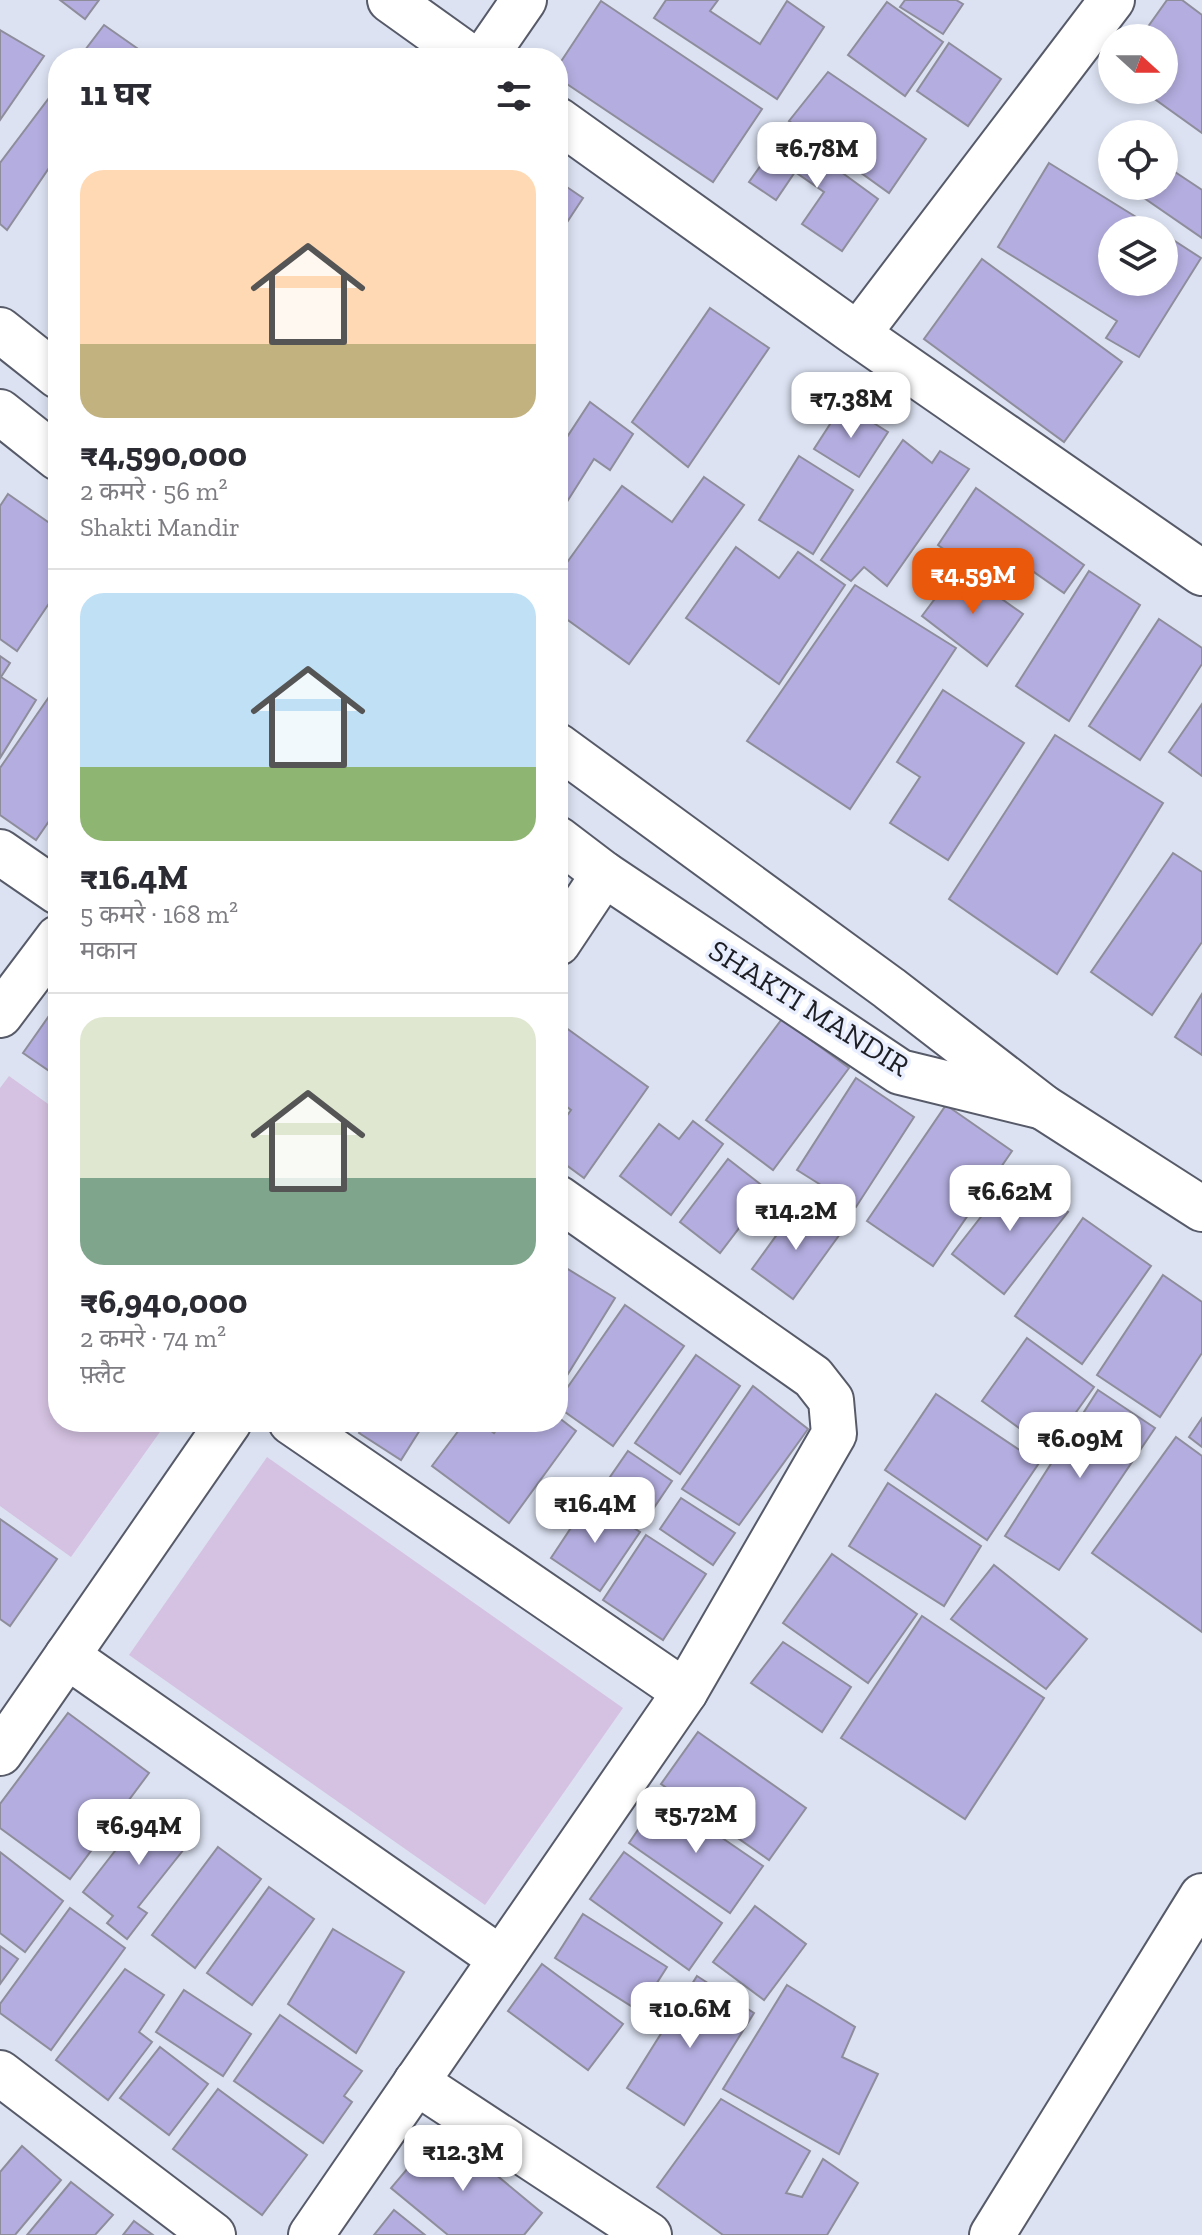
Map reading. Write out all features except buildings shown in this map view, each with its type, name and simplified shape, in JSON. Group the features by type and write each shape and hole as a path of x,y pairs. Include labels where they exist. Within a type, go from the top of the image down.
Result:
{"street":[{"path":"390,0 457,48"},
{"path":"491,48 524,0"},
{"path":"858,334 1112,0"},
{"path":"568,127 1202,573"},
{"path":"0,330 48,368"},
{"path":"0,412 48,450"},
{"path":"568,753 889,988 1043,1107"},
{"name":"SHAKTI MANDIR","path":"568,847 604,874 900,1072 1043,1107 1202,1209"},
{"path":"0,852 48,885"},
{"path":"568,928 604,874"},
{"path":"0,1015 48,951"},
{"path":"311,2235 685,1692 834,1434 831,1400 813,1377 568,1205"},
{"path":"0,1753 222,1432"},
{"path":"306,1432 685,1692"},
{"path":"67,1656 501,1959"},
{"path":"992,2235 1202,1896"},
{"path":"0,2073 213,2235"},
{"path":"416,2082 649,2235"}],"shaded area":[{"path":"9,1076 48,1104 48,1432 160,1432 71,1557 0,1506 0,1088"},
{"path":"267,1457 623,1708 485,1905 129,1655"}]}
